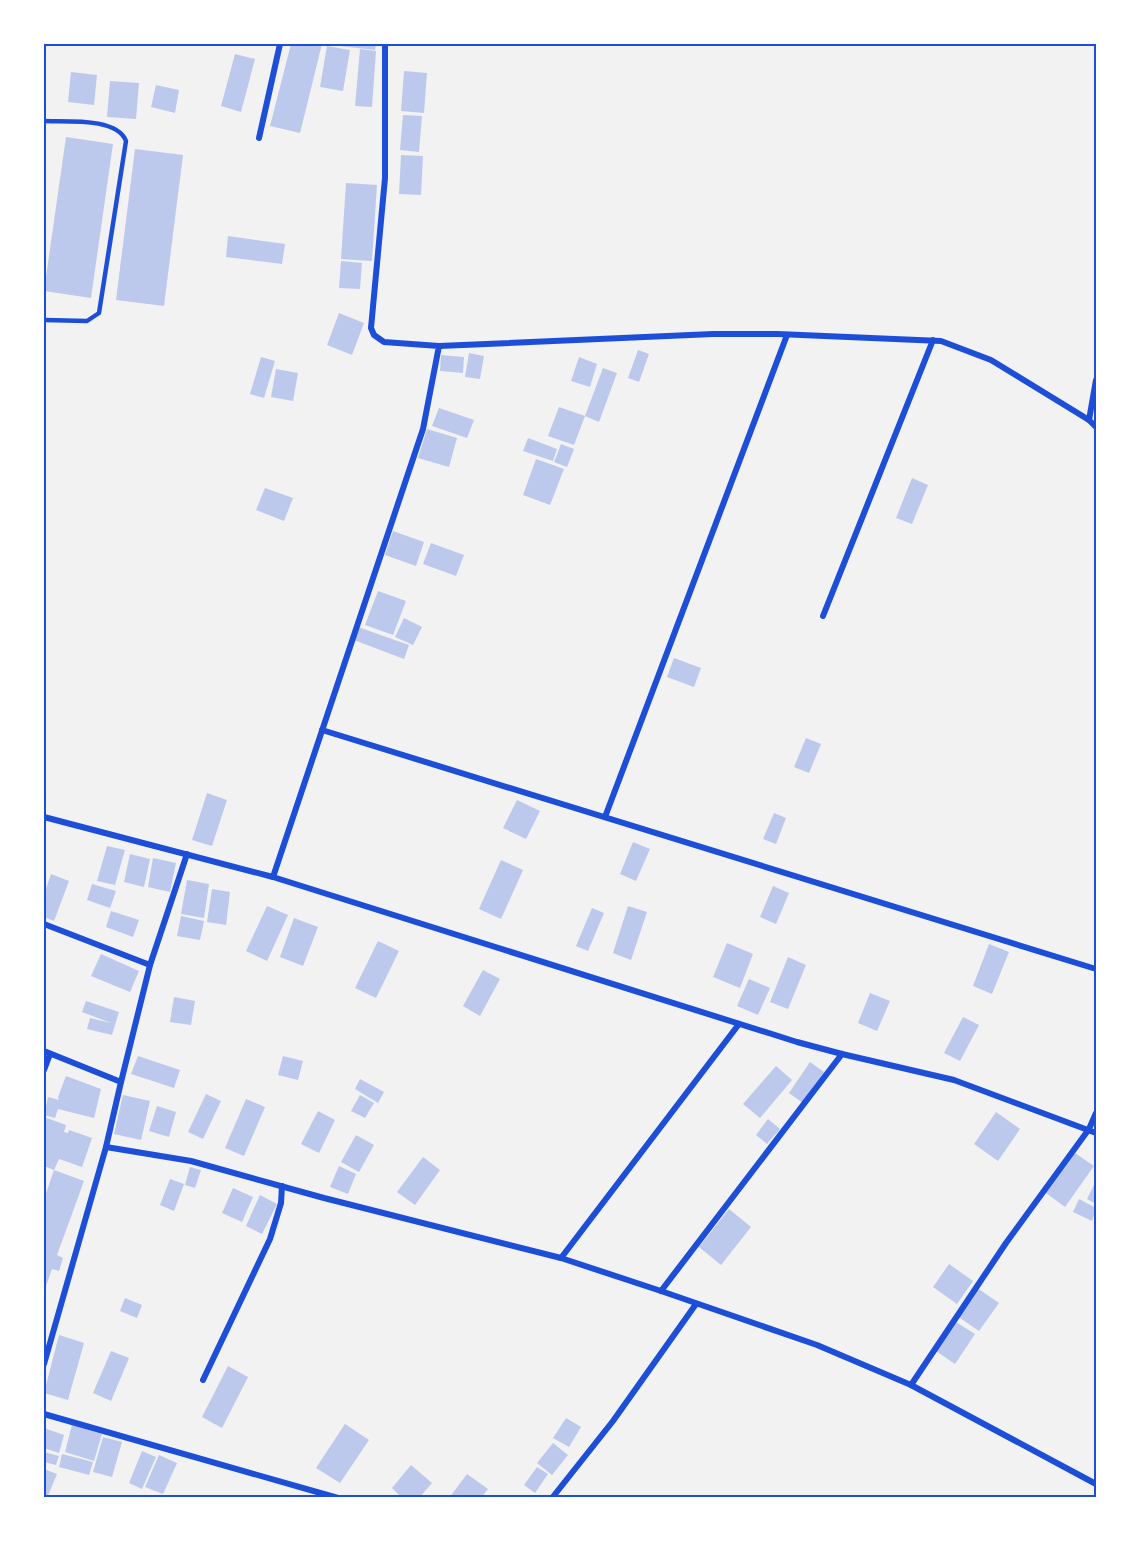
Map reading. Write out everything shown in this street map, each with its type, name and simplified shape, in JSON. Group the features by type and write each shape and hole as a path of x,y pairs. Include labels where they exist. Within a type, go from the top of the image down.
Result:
{"street":[{"path":"259,138 280,44"},
{"path":"385,44 385,178 371,328 374,335 384,342 439,346 713,334 933,340 960,347 991,360 1089,420 1096,427"},
{"path":"605,817 788,335"},
{"path":"823,616 933,340"},
{"path":"273,877 423,429 439,346"},
{"path":"1089,420 1096,380"},
{"path":"322,730 1096,969"},
{"path":"44,817 273,877 739,1024 842,1054 954,1080 1096,1133"},
{"path":"44,1365 106,1148 150,965 188,854"},
{"path":"44,924 150,965"},
{"path":"561,1258 739,1024"},
{"path":"44,1070 47,1052 122,1082"},
{"path":"661,1291 842,1054"},
{"path":"911,1385 1006,1243 1089,1129 1096,1113"},
{"path":"106,1148 191,1161 561,1258 661,1291 817,1345 911,1385 1096,1484"},
{"path":"203,1380 270,1239 281,1203 282,1186"},
{"path":"552,1497 613,1421 696,1304"},
{"path":"44,1333 51,1335"},
{"path":"44,1414 338,1497"}],"lane":[{"path":"44,121 103,124 116,128 123,134 126,141 99,313 87,321 44,320"}],"building":[{"path":"291,44 322,44 300,133 270,126"},
{"path":"331,44 376,44 375,50"},
{"path":"327,46 350,50 343,91 320,87"},
{"path":"360,49 376,51 372,107 355,106"},
{"path":"235,54 255,59 241,112 221,106"},
{"path":"404,71 427,73 424,113 401,111"},
{"path":"71,72 97,75 94,105 68,102"},
{"path":"110,81 139,83 136,119 107,117"},
{"path":"156,85 179,90 175,113 151,107"},
{"path":"403,115 422,116 419,152 400,150"},
{"path":"66,137 113,144 91,298 44,291"},
{"path":"135,149 183,155 164,306 116,300"},
{"path":"401,155 423,156 421,195 399,194"},
{"path":"346,183 377,185 372,261 341,259"},
{"path":"228,236 285,244 282,264 226,257"},
{"path":"341,261 362,263 360,289 339,288"},
{"path":"339,313 364,323 352,355 327,345"},
{"path":"638,350 649,354 639,382 628,378"},
{"path":"469,353 484,356 480,379 465,377"},
{"path":"441,355 464,357 463,373 440,371"},
{"path":"261,357 275,361 264,398 250,394"},
{"path":"579,357 597,364 590,387 571,381"},
{"path":"603,368 617,373 599,422 585,416"},
{"path":"276,369 298,373 293,401 271,397"},
{"path":"559,407 585,416 574,445 548,436"},
{"path":"439,408 474,420 467,438 432,426"},
{"path":"427,429 457,438 449,467 418,458"},
{"path":"528,438 557,449 553,461 523,451"},
{"path":"561,444 574,449 567,467 554,462"},
{"path":"536,459 564,469 550,505 523,495"},
{"path":"912,478 928,485 912,524 896,518"},
{"path":"265,488 293,498 284,521 256,510"},
{"path":"393,531 424,542 416,566 385,555"},
{"path":"431,543 464,555 456,576 423,564"},
{"path":"378,591 406,601 393,635 365,625"},
{"path":"404,618 422,627 413,645 395,637"},
{"path":"358,627 409,645 404,659 354,640"},
{"path":"674,658 701,668 694,687 667,677"},
{"path":"806,738 821,744 809,773 794,767"},
{"path":"207,793 227,800 212,846 192,840"},
{"path":"517,800 540,811 526,839 503,828"},
{"path":"774,813 786,818 776,844 763,839"},
{"path":"633,842 650,849 636,881 620,874"},
{"path":"107,846 125,850 115,885 97,881"},
{"path":"130,854 150,859 144,887 124,882"},
{"path":"153,858 176,863 170,892 148,887"},
{"path":"501,860 523,870 501,919 479,909"},
{"path":"51,874 69,881 54,921 44,917 44,895"},
{"path":"187,880 209,884 204,918 181,914"},
{"path":"92,884 116,891 110,908 87,900"},
{"path":"773,886 789,893 776,924 760,917"},
{"path":"212,889 230,892 226,925 207,922"},
{"path":"267,906 288,915 267,961 246,951"},
{"path":"628,906 647,912 631,960 613,953"},
{"path":"592,908 604,913 588,951 576,946"},
{"path":"111,911 139,920 133,937 106,927"},
{"path":"181,916 204,921 200,940 177,936"},
{"path":"294,918 318,927 303,966 280,957"},
{"path":"378,941 399,951 376,998 355,988"},
{"path":"727,943 753,954 740,988 713,977"},
{"path":"989,944 1009,952 992,994 973,986"},
{"path":"101,954 139,971 130,992 91,976"},
{"path":"788,957 806,965 788,1009 770,1002"},
{"path":"483,970 500,979 480,1016 463,1006"},
{"path":"749,979 770,988 758,1015 737,1006"},
{"path":"870,993 890,1001 877,1031 858,1023"},
{"path":"174,997 195,1001 191,1025 170,1022"},
{"path":"86,1001 119,1012 112,1035 87,1029 90,1018 111,1023 82,1012"},
{"path":"963,1017 979,1025 960,1061 944,1053"},
{"path":"138,1056 180,1070 174,1088 131,1074"},
{"path":"283,1056 303,1061 298,1080 278,1075"},
{"path":"810,1062 824,1072 803,1103 789,1093"},
{"path":"776,1066 792,1080 760,1118 743,1104"},
{"path":"66,1076 101,1089 94,1118 58,1109 55,1118 44,1115 48,1097 59,1100"},
{"path":"360,1079 384,1092 378,1103 355,1089"},
{"path":"206,1094 221,1101 203,1139 188,1132"},
{"path":"123,1095 150,1101 141,1140 114,1134"},
{"path":"360,1095 374,1103 365,1118 351,1111"},
{"path":"246,1099 265,1107 244,1156 225,1148"},
{"path":"157,1106 176,1112 169,1137 149,1131"},
{"path":"318,1111 335,1120 319,1153 301,1144"},
{"path":"996,1112 1020,1129 998,1161 974,1144"},
{"path":"44,1117 66,1125 64,1132 68,1133 69,1130 92,1138 82,1167 59,1159 54,1170 44,1166"},
{"path":"768,1119 780,1129 767,1144 756,1135"},
{"path":"356,1135 374,1145 359,1172 341,1162"},
{"path":"1075,1153 1094,1166 1065,1207 1046,1193"},
{"path":"423,1157 440,1170 415,1205 397,1192"},
{"path":"339,1166 356,1174 348,1194 330,1187"},
{"path":"190,1167 201,1170 195,1188 185,1185"},
{"path":"54,1170 84,1181 57,1255 63,1258 59,1271 52,1269 44,1292 44,1199"},
{"path":"170,1179 184,1184 174,1211 160,1205"},
{"path":"1096,1181 1096,1204 1087,1199"},
{"path":"233,1188 253,1197 242,1222 222,1213"},
{"path":"260,1195 277,1204 262,1234 246,1226"},
{"path":"1079,1199 1096,1208 1092,1221 1073,1212"},
{"path":"729,1209 751,1227 721,1265 699,1247"},
{"path":"949,1264 973,1281 957,1304 933,1287"},
{"path":"977,1288 999,1303 979,1331 957,1316"},
{"path":"125,1298 142,1305 137,1318 120,1311"},
{"path":"956,1322 975,1334 955,1364 936,1351"},
{"path":"59,1335 84,1343 68,1400 44,1393"},
{"path":"111,1351 129,1358 111,1401 93,1393"},
{"path":"228,1366 248,1377 222,1428 202,1417"},
{"path":"566,1418 581,1427 569,1447 553,1438"},
{"path":"345,1424 369,1440 340,1483 316,1468"},
{"path":"72,1425 102,1434 94,1461 65,1452"},
{"path":"44,1428 64,1435 59,1453 44,1448"},
{"path":"103,1437 122,1442 112,1477 93,1472"},
{"path":"553,1443 568,1455 552,1475 537,1463"},
{"path":"142,1451 156,1457 142,1489 129,1483"},
{"path":"44,1452 59,1456 56,1465 44,1462"},
{"path":"62,1454 93,1462 89,1475 59,1467"},
{"path":"159,1455 177,1463 163,1494 145,1487"},
{"path":"411,1465 432,1483 419,1498 402,1498 392,1488"},
{"path":"537,1467 548,1474 535,1493 524,1485"},
{"path":"44,1469 57,1474 47,1498 44,1498"},
{"path":"467,1474 488,1489 481,1498 449,1498"}]}
